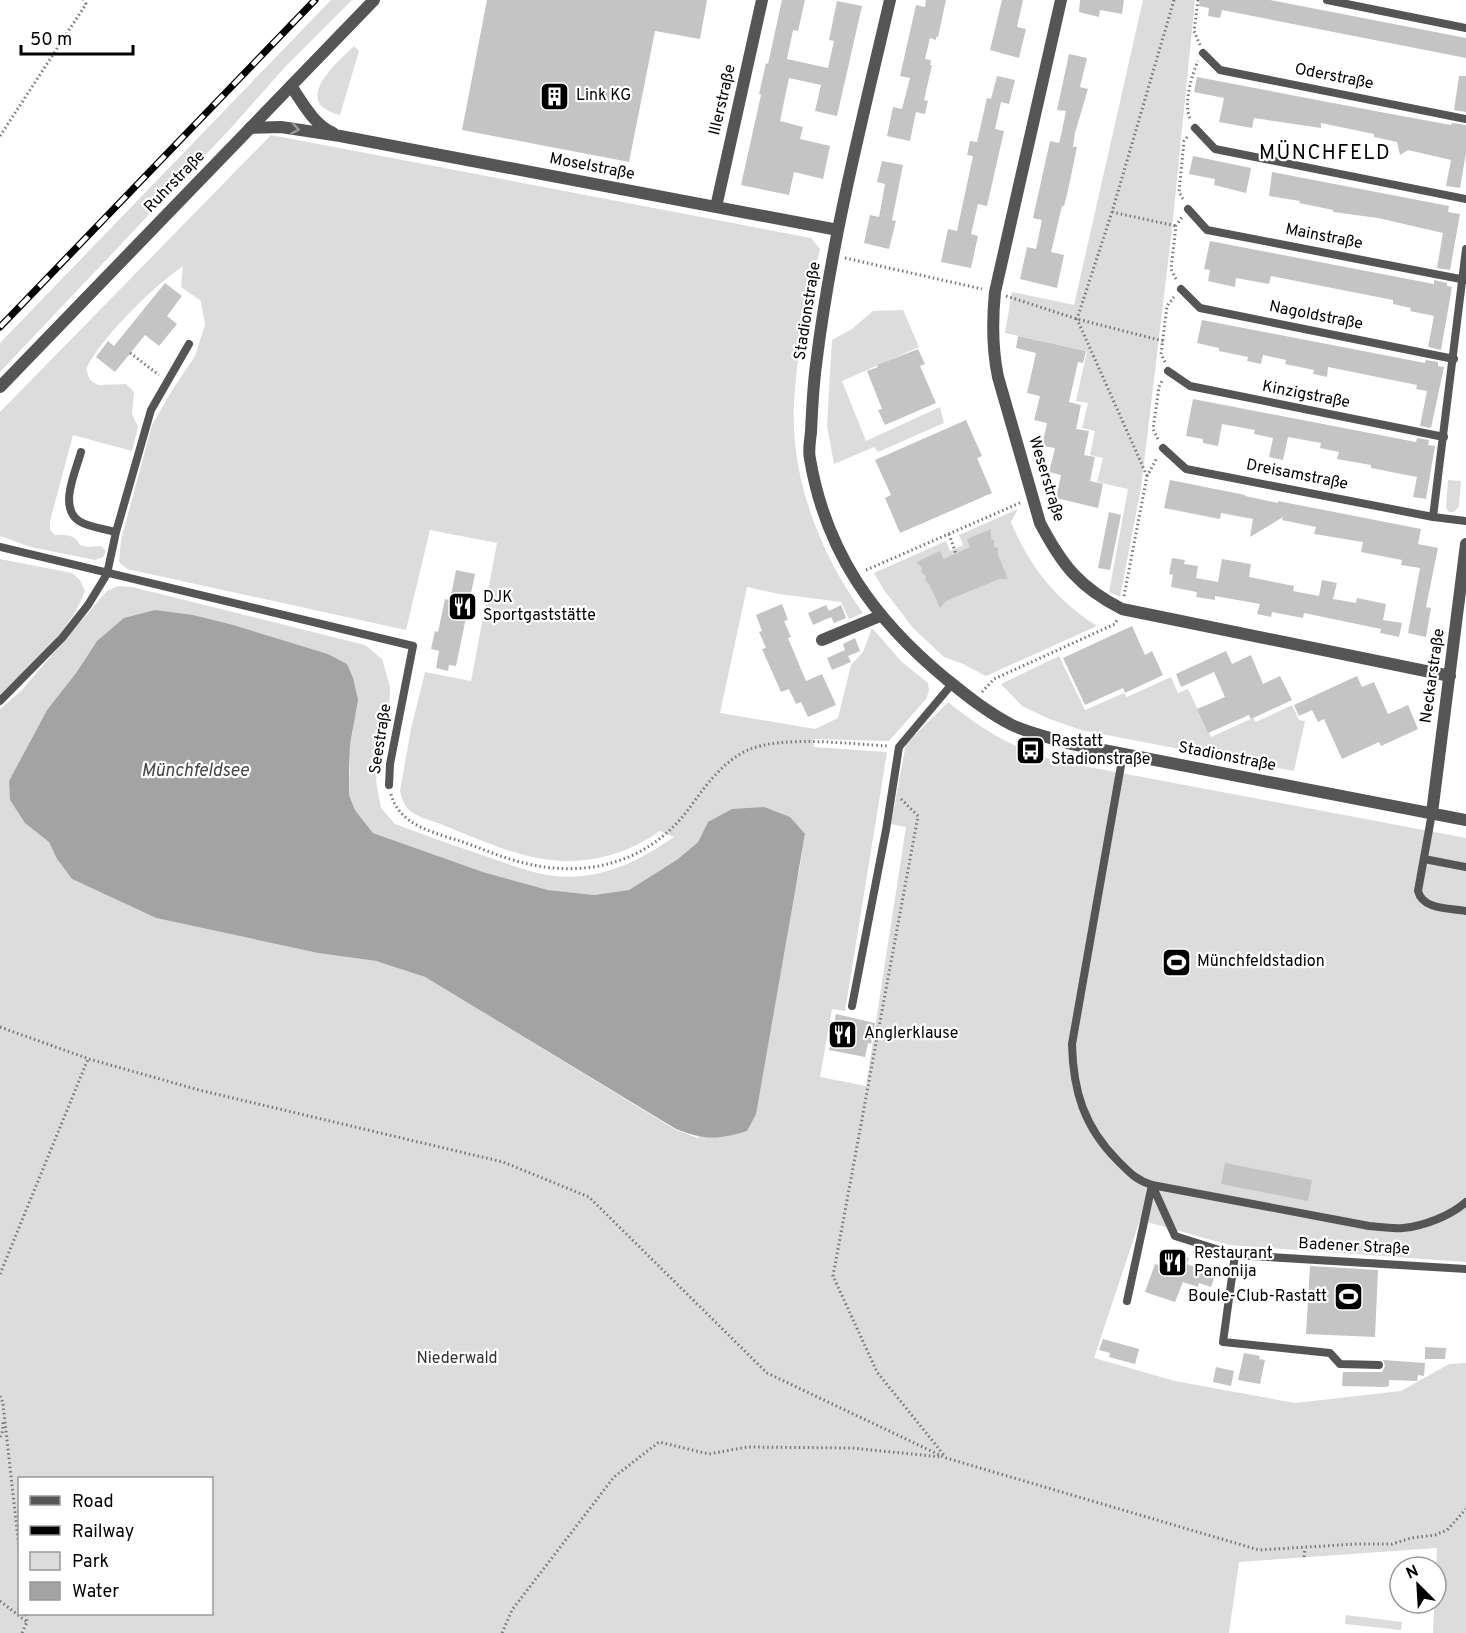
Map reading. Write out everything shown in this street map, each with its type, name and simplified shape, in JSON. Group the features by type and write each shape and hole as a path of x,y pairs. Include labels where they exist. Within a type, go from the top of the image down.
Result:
{"street":[{"name":"Ruhrstraße","path":"0,387 374,0"},
{"name":"Illerstraße","path":"716,207 762,0"},
{"name":"Stadionstraße","path":"890,0 833,255 814,382 809,458 822,505 838,549 852,576 880,616 917,654 952,684 1010,724 1027,731 1072,744 1466,820"},
{"name":"Weserstraße","path":"1061,0 994,292 992,322 993,353 998,377 1040,523 1064,564 1086,588 1099,598 1122,609 1450,676"},
{"name":"Moselstraße","path":"291,86 323,128 340,136"},
{"name":"Moselstraße","path":"250,128 281,127 340,136 838,230"},
{"name":"Neckarstraße","path":"1432,813 1466,544"},
{"path":"822,640 880,616"}],"lane":[{"path":"1327,0 1466,28"},
{"name":"Oderstraße","path":"1203,52 1220,70 1466,119"},
{"path":"1195,128 1215,149 1466,199"},
{"name":"Mainstraße","path":"1188,209 1207,230 1464,280"},
{"path":"1433,517 1464,280 1466,249"},
{"name":"Nagoldstraße","path":"1181,289 1200,308 1454,359"},
{"path":"0,701 62,638 107,574 116,532 148,418 189,344"},
{"name":"Kinzigstraße","path":"1168,371 1190,386 1444,437"},
{"name":"Dreisamstraße","path":"1163,448 1186,469 1433,517 1466,521"},
{"path":"81,452 69,495 72,514 80,522 116,532"},
{"name":"Seestraße","path":"0,547 413,646 390,764 389,785"},
{"path":"852,1006 886,830 899,747 952,684"},
{"path":"1123,754 1072,1044 1072,1070 1078,1097 1088,1124 1109,1152 1138,1180 1152,1185 1369,1227 1403,1228 1433,1221 1466,1202"},
{"path":"1432,813 1418,891 1420,898 1424,903 1432,906 1466,911"},
{"path":"1424,859 1466,867"},
{"path":"1126,1301 1152,1185"},
{"name":"Badener Straße","path":"1152,1185 1175,1236 1235,1255 1466,1269"},
{"path":"1235,1255 1223,1342 1330,1353 1341,1364 1379,1365"}],"path":[{"path":"83,0 86,4"},
{"path":"0,136 90,0"},
{"path":"1146,476 1077,319 1112,212 1174,0"},
{"path":"974,700 994,679 1115,624 1122,609 1146,476 1163,448 1153,429 1159,387 1168,371 1161,354 1167,306 1181,289 1171,269 1176,226 1188,209 1179,192 1184,141 1195,128 1187,112 1192,72 1203,52 1194,31 1198,0"},
{"path":"1112,212 1176,226"},
{"path":"833,255 994,292 1077,319 1163,341"},
{"path":"130,353 168,381"},
{"path":"852,576 1032,498"},
{"path":"949,534 956,554"},
{"name":"Seestraße","path":"389,785 393,801 401,814 412,823 428,830 523,863 561,869 595,868 622,860 668,834 714,777 731,761 748,750 773,744 810,742 899,747"},
{"path":"891,790 918,816 833,1276 877,1372 946,1458"},
{"path":"0,1027 89,1059 199,1090 503,1162 589,1197 767,1373 946,1458 1259,1550 1392,1544 1411,1538 1435,1535 1446,1530 1466,1509"},
{"path":"0,1274 89,1059"},
{"path":"0,1396 3,1404 18,1539"},
{"path":"0,1437 3,1430 3,1404"},
{"path":"502,1633 512,1610 614,1477 659,1442 709,1454 747,1447 852,1448 946,1458"},
{"path":"1304,1557 1305,1548"},
{"path":"0,1601 27,1622"},
{"path":"22,1633 27,1622 26,1615"}],"green space":[{"path":"331,0 352,0 285,67 230,129 0,372 0,343"},
{"path":"1143,0 1195,0 1172,229 1141,488 1120,597 1109,592 1128,489 1097,482 1103,458 1090,455 1095,431 1082,428 1088,403 1076,401 1087,351 1005,333 1012,292 1074,305"},
{"path":"354,46 359,51 340,115 326,109 319,102 318,92 328,72"},
{"name":"Niederwald","path":"271,135 811,238 820,249 811,287 795,383 794,431 797,459 811,514 821,540 863,613 849,619 841,602 779,594 747,587 720,713 815,729 838,718 851,665 863,652 872,628 902,662 928,683 929,691 926,699 889,741 813,739 814,747 887,752 845,1011 832,1009 820,1077 866,1086 906,827 891,824 906,744 948,702 997,736 1023,750 1052,760 1466,838 1466,1262 1229,1245 1140,1220 1094,1358 1175,1381 1295,1403 1401,1391 1449,1364 1466,1363 1466,1633 1433,1633 1434,1615 1448,1615 1448,1555 1437,1555 1437,1548 1239,1562 1229,1633 0,1633 0,709 21,691 107,591 118,586 132,587 365,645 382,659 390,687 389,714 380,747 376,781 381,808 395,824 527,870 545,875 571,877 587,876 617,868 632,862 674,837 660,831 630,848 587,860 541,859 508,850 420,817 404,804 400,791 411,729 425,672 471,681 497,543 430,530 406,630 127,569 119,562 121,540 152,425 195,356 205,325 201,301 181,287 183,266 157,286 129,313 104,342 86,369 90,380 98,385 126,384 134,392 132,414 138,427 132,451 73,435 50,521 50,530 55,535 73,537 80,545 101,546 106,551 103,557 95,560 31,547 0,536 0,412","holes":["193,615 328,654 347,664 353,731 350,745 349,795 355,810 373,833 483,872 548,890 594,895 629,890 678,859 698,842 708,822 805,834 799,872 698,1138 676,1130 425,977 376,961 318,953 156,918 72,879 57,859 49,842 9,781 47,710 97,641"]},
{"path":"903,310 919,347 842,381 866,441 940,407 944,423 878,452 874,447 834,464 827,426 832,340 852,329 873,311"},
{"path":"1448,480 1461,481 1459,506 1454,512 1449,512 1446,508"},
{"path":"1018,509 1011,522 1035,567 1045,581 1069,605 1097,626 986,676 944,657 913,628 874,573 946,541 950,551 963,545 959,535"},
{"path":"0,559 72,573 80,580 85,591 60,634 37,660 0,695"},
{"path":"1059,656 1085,710 1124,693 1127,697 1171,677 1178,693 1188,689 1211,737 1253,718 1256,722 1292,705 1299,720 1305,721 1294,771 1081,730 1022,706 1001,684"},
{"path":"1346,1615 1402,1622 1401,1630 1345,1624"}],"water":[{"name":"Münchfeldsee","path":"155,610 193,615 233,625 328,654 347,664 358,700 350,745 349,770 349,795 355,810 373,833 483,872 548,890 594,895 629,890 678,859 698,842 708,822 732,809 764,807 790,817 805,834 756,1114 747,1131 711,1138 676,1129 425,977 376,961 318,953 156,918 72,879 57,859 49,842 25,823 10,800 9,781 47,710 97,641 124,618"}],"building":[{"name":"Link KG","path":"487,0 707,0 700,39 655,31 629,162 462,130"},
{"path":"782,0 805,0 798,31 793,30 787,59 828,68 834,41 829,40 837,1 862,6 837,116 815,111 821,85 789,78 780,121 803,127 800,139 830,146 823,179 794,172 789,195 741,185 761,95 759,94"},
{"path":"926,0 946,0 938,37 936,40 930,38 925,59 931,60 930,65 932,65 924,100 928,101 925,114 916,112 910,141 887,136 893,107 902,109 910,78 900,76 916,5 925,7"},
{"path":"1002,0 1023,0 1017,27 1026,29 1019,58 990,50"},
{"path":"1080,0 1124,0 1122,14 1100,10 1099,17 1079,12"},
{"path":"1200,0 1270,0 1466,38 1466,58 1222,10 1220,18 1208,16 1209,8 1199,6"},
{"path":"1069,54 1087,58 1080,87 1088,89 1075,133 1073,147 1077,147 1067,195 1064,206 1062,206 1051,252 1064,255 1057,288 1020,279 1027,247 1036,249 1042,220 1033,218 1050,141 1059,143 1062,131 1066,111 1057,110"},
{"path":"997,76 1015,80 1009,104 1001,102 995,129 1004,131 987,206 978,204 971,234 978,236 971,268 941,262 948,229 957,231 973,156 967,155 970,141 977,142 987,98 991,99"},
{"path":"1459,76 1466,76 1466,112 1454,110"},
{"path":"1197,77 1451,125 1452,123 1466,125 1466,153 1460,188 1446,186 1451,160 1408,150 1400,155 1397,142 1374,137 1374,134 1321,123 1321,128 1254,118 1252,128 1219,122 1224,98 1194,92"},
{"path":"1193,156 1251,168 1246,193 1214,185 1215,179 1189,174"},
{"path":"882,161 903,165 892,220 896,221 889,249 864,243 870,215 879,217 885,184 877,182"},
{"path":"1272,172 1449,206 1448,212 1460,214 1450,270 1437,268 1443,233 1378,218 1333,212 1333,210 1299,203 1300,201 1269,196"},
{"path":"1210,241 1434,284 1434,280 1447,283 1447,286 1452,287 1441,350 1428,347 1434,316 1410,311 1411,308 1393,304 1393,300 1271,276 1269,284 1236,278 1235,287 1208,281 1210,270 1204,269"},
{"path":"165,283 182,296 167,316 177,324 159,346 145,335 115,372 96,357 108,341 114,346"},
{"path":"1202,320 1425,363 1426,360 1438,362 1438,366 1444,367 1431,428 1420,426 1427,391 1416,389 1417,385 1328,367 1327,377 1313,374 1314,370 1285,364 1286,360 1263,355 1261,364 1247,361 1248,357 1219,351 1219,348 1197,343"},
{"path":"1018,336 1086,351 1083,363 1078,362 1069,402 1081,405 1076,429 1089,431 1084,455 1095,457 1090,481 1103,484 1098,508 1056,498 1061,475 1049,472 1055,448 1042,446 1047,423 1034,420 1040,396 1027,393 1036,353 1016,348"},
{"path":"918,349 925,364 920,366 936,403 885,425 878,410 882,409 867,371"},
{"path":"1193,399 1416,442 1417,438 1429,440 1428,445 1435,446 1426,499 1413,497 1417,477 1337,459 1339,452 1320,448 1321,443 1288,437 1283,460 1269,457 1273,438 1254,434 1255,430 1222,424 1218,446 1203,443 1203,439 1186,436"},
{"path":"966,420 982,456 977,458 992,493 900,533 885,498 891,495 875,460"},
{"path":"1170,480 1278,503 1278,501 1421,529 1418,544 1438,548 1426,607 1431,608 1426,637 1408,633 1420,568 1401,565 1402,560 1361,552 1363,542 1314,534 1316,527 1282,520 1283,517 1250,537 1253,519 1221,513 1220,519 1164,508"},
{"path":"1109,512 1121,515 1110,570 1098,568"},
{"path":"991,529 991,539 994,540 994,547 998,548 998,555 1008,579 999,579 946,601 940,608 925,580 926,576 921,572 922,568 916,562 940,551 944,559 970,547 967,539"},
{"path":"1172,558 1185,560 1184,564 1198,566 1196,578 1218,582 1222,559 1251,564 1249,577 1294,586 1293,591 1319,596 1322,580 1337,583 1333,599 1356,603 1357,598 1386,604 1383,620 1402,623 1399,637 1380,633 1381,629 1304,613 1303,618 1272,612 1271,617 1257,614 1260,604 1215,596 1215,600 1196,597 1197,592 1171,587 1173,575 1169,574"},
{"path":"456,570 475,574 456,666 449,665 448,671 436,668 439,651 431,649 435,631 438,632 445,599 450,600"},
{"path":"782,604 788,620 784,621 791,637 788,638 806,681 822,674 836,705 808,717 801,702 796,704 789,689 781,692 762,649 766,648 759,632 762,631 756,615"},
{"path":"826,605 829,611 841,605 846,618 834,623 831,617 813,625 808,613"},
{"path":"1132,626 1145,655 1152,651 1163,675 1125,693 1123,688 1085,705 1063,658"},
{"path":"855,638 860,651 848,656 851,662 832,670 827,658 845,650 843,644"},
{"path":"1226,651 1232,664 1251,655 1263,684 1280,676 1292,700 1251,719 1249,715 1208,733 1197,709 1225,697 1214,672 1181,687 1176,674"},
{"path":"1357,676 1362,687 1374,682 1388,714 1408,705 1418,729 1381,746 1379,742 1342,759 1324,719 1318,722 1312,710 1299,716 1294,705"},
{"path":"836,1014 875,1023 871,1044 868,1043 865,1057 829,1050"},
{"path":"1225,1163 1312,1180 1308,1201 1221,1184"},
{"path":"1171,1252 1189,1258 1187,1264 1215,1275 1211,1287 1199,1283 1198,1287 1183,1282 1175,1302 1145,1292 1155,1264 1165,1268"},
{"path":"1310,1266 1378,1270 1375,1337 1306,1334"},
{"path":"1103,1339 1139,1349 1135,1364 1109,1357 1110,1353 1099,1350"},
{"path":"1425,1347 1446,1348 1445,1359 1425,1359"},
{"path":"1244,1353 1260,1356 1259,1359 1265,1360 1260,1384 1238,1380"},
{"path":"1383,1360 1425,1363 1424,1376 1418,1375 1417,1381 1389,1380 1389,1386 1385,1387 1342,1386 1343,1372 1382,1372 1385,1366"},
{"path":"1216,1367 1234,1371 1231,1386 1213,1382"}],"railway":[{"path":"0,327 315,0"}],"place":[{"name":"Link KG","path":"555,96"},
{"name":"DJK Sportgaststätte","path":"462,607"},
{"name":"Rastatt Stadionstraße","path":"1030,751"},
{"name":"Münchfeldstadion","path":"1176,962"},
{"name":"Anglerklause","path":"843,1034"},
{"name":"Restaurant Panonija","path":"1173,1263"},
{"name":"Boule-Club-Rastatt","path":"1348,1297"}],"district":[{"name":"MÜNCHFELD","path":"1325,154"}]}
